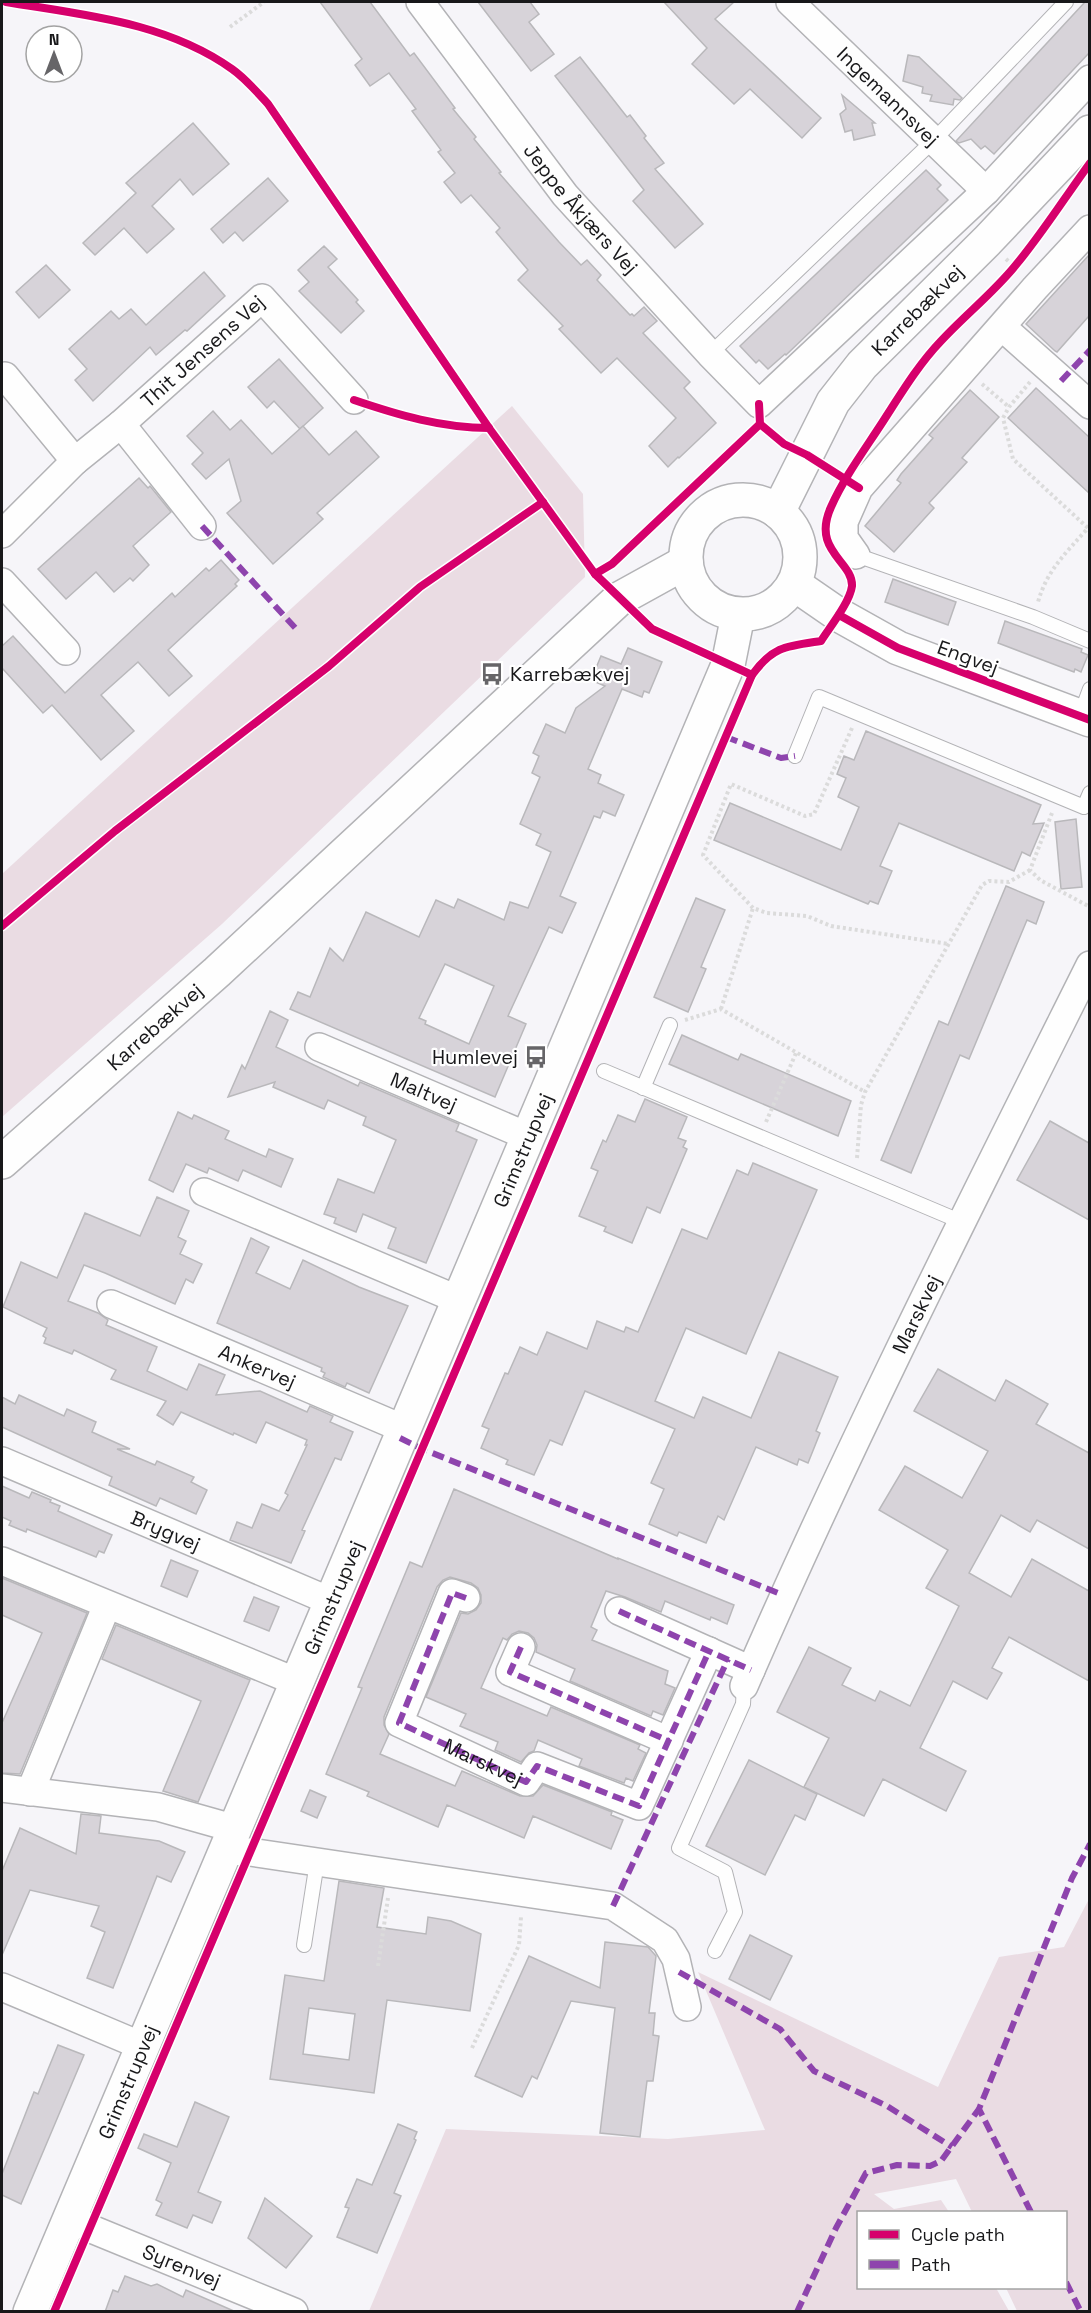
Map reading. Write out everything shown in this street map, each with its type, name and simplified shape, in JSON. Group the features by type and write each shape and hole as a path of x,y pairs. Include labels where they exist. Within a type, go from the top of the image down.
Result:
{"street":[{"name":"Jeppe Åkjærs Vej","path":"420,2 565,195 710,354 759,404"},
{"name":"Ingemannsvej","path":"790,2 986,191"},
{"name":"Karrebækvej","path":"759,404 986,191 1089,80"},
{"name":"Karrebækvej","path":"778,512 833,402 862,365 987,241 1089,132"},
{"path":"856,555 844,538 844,522 859,488 1089,229"},
{"name":"Thit Jensens Vej","path":"2,534 75,461 121,424 262,298 354,400"},
{"path":"1002,327 1089,405"},
{"path":"2,378 5,376 75,461"},
{"name":"Thit Jensens Vej","path":"121,424 202,526"},
{"path":"743,500 762,503 778,512 790,523 801,553 800,569 794,584 784,598 771,608 755,614 738,615 723,611 703,598 689,578 686,562 687,543 695,526 708,512 724,503 743,500"},
{"name":"Karrebækvej","path":"2,1162 217,972 619,599 686,562"},
{"path":"2,582 66,651"},
{"name":"Engvej","path":"794,584 839,615 898,648 1086,709"},
{"name":"Grimstrupvej","path":"30,2312 232,1840 330,1601 728,665 738,615"},
{"name":"Marskvej","path":"747,1678 783,1594 1089,964"},
{"name":"Maltvej","path":"319,1047 527,1136"},
{"path":"204,1192 459,1300"},
{"name":"Ankervej","path":"111,1304 404,1430"},
{"name":"Brygvej","path":"2,1461 330,1601"},
{"path":"2,1561 297,1682"},
{"name":"Marskvej","path":"466,1598 452,1593 399,1723 526,1782 537,1766 639,1806 709,1651"},
{"path":"30,1792 107,1605"},
{"path":"619,1611 709,1651 747,1678"},
{"path":"521,1647 510,1671 669,1742"},
{"path":"2,1788 158,1807 232,1840 250,1852 613,1906 665,1940 676,1959 687,2007"},
{"path":"2,1987 142,2046"},
{"name":"Syrenvej","path":"70,2217 89,2228 294,2312"}],"lane":[{"path":"710,354 933,141 1066,2"},
{"path":"856,555 1033,617 1089,641"},
{"path":"795,756 819,697 1084,807 1089,793"},
{"path":"643,1088 670,1024"},
{"path":"604,1071 962,1222"},
{"path":"715,1951 735,1912 725,1872 678,1848 743,1704 747,1678"},
{"path":"304,1946 317,1862"}],"path":[{"path":"230,27 264,2"},
{"path":"224,19 230,27 231,38"},
{"path":"987,241 1035,288"},
{"path":"1006,275 1021,257"},
{"path":"1033,617 1043,584 1055,566 1088,528 1012,459 1004,418 1009,407 1045,366"},
{"path":"964,369 1009,407"},
{"path":"858,714 816,812 812,816 805,816 731,784 703,855 753,908 767,914 807,916 831,926 949,944"},
{"path":"855,1177 861,1105 865,1092 982,885 989,881 1009,882 1030,870 1059,796"},
{"path":"1030,870 1040,880 1089,907"},
{"path":"721,1009 753,908"},
{"path":"670,1024 721,1009 865,1092"},
{"path":"760,1137 796,1053"},
{"path":"378,1966 391,1873"},
{"path":"472,2048 519,1945 524,1893"}],"shaded area":[{"path":"512,406 583,494 585,577 222,924 2,1117 2,874"},
{"path":"1089,1899 1089,2311 1017,2311 1006,2289 1067,2289 1067,2211 972,2211 956,2179 874,2194 894,2209 941,2200 948,2211 857,2211 857,2289 997,2289 1009,2311 369,2311 446,2129 668,2139 765,2130 698,1972 938,2087 999,1957 1064,1947"}],"building":[{"path":"320,2 370,2 410,56 414,53 455,108 453,109 476,137 474,139 501,172 499,173 559,242 581,265 587,260 601,275 597,280 630,315 634,316 644,307 657,321 643,333 690,382 684,388 716,423 668,467 649,446 676,418 617,358 601,373 559,329 563,326 518,280 528,270 496,232 500,228 471,195 461,203 444,182 455,173 438,152 441,150 412,111 416,109 389,73 370,86 355,65 362,59"},
{"path":"478,2 530,2 539,14 529,22 554,54 531,71"},
{"path":"664,2 734,2 715,19 821,118 802,138 750,89 734,104 692,64 707,48"},
{"path":"1085,2 1089,2 1089,53 994,154 985,146 981,149 971,139 959,143 956,141"},
{"path":"908,55 919,57 962,98 954,99 953,105 930,101 932,95 922,93 923,87 903,81"},
{"path":"580,57 627,117 630,115 646,136 644,138 664,163 655,169 703,224 675,248 633,201 644,190 555,76"},
{"path":"842,95 875,123 872,123 875,135 854,140 852,130 845,132 840,114 846,109"},
{"path":"193,123 229,164 193,195 180,179 152,206 174,229 147,253 124,228 95,255 83,243 136,193 126,183"},
{"path":"926,170 941,185 937,189 948,200 786,355 768,369 759,360 756,363 740,346"},
{"path":"268,178 288,201 243,241 235,232 223,243 211,229"},
{"path":"324,246 337,259 328,267 358,300 356,302 364,311 341,333 299,291 309,282 298,270"},
{"path":"1089,255 1089,316 1057,352 1026,324"},
{"path":"46,265 70,290 39,318 16,292"},
{"path":"204,272 225,296 187,331 185,330 156,355 150,347 93,401 75,380 87,369 69,349 111,311 119,319 131,309 146,325"},
{"path":"279,359 323,408 300,429 274,401 267,408 248,387"},
{"path":"1036,388 1089,437 1089,493 1008,418"},
{"path":"970,390 999,417 962,458 967,462 929,503 934,508 894,552 865,526 901,483 897,480 901,474 933,438 929,435"},
{"path":"213,411 230,430 241,420 272,454 303,426 329,455 356,431 379,457 317,513 323,519 273,564 227,513 241,501 229,459 206,479 192,464 203,453 187,436"},
{"path":"139,478 148,488 150,486 171,512 133,546 149,565 133,581 130,578 114,592 96,572 66,599 38,569"},
{"path":"221,560 239,580 235,584 237,586 168,650 192,676 169,696 138,662 101,695 134,731 101,760 52,705 43,713 2,668 2,646 13,636 65,693 172,593 175,597 206,568 209,571"},
{"path":"893,579 956,602 948,625 885,602"},
{"path":"1005,621 1082,649 1081,652 1088,655 1081,672 1075,669 1074,672 998,643"},
{"path":"628,648 662,662 649,693 644,691 642,697 622,689 588,769 601,775 598,783 624,795 615,816 603,811 600,818 594,816 560,896 576,903 562,933 549,927 508,1016 526,1024 495,1097 290,1009 298,992 310,997 330,948 343,961 366,912 419,937 436,900 454,908 458,899 504,920 510,902 528,908 551,852 536,845 541,834 520,824 540,777 532,773 539,756 533,753 546,724 565,733 576,708 605,686 591,680 601,656 621,664","holes":["445,964 494,986 469,1044 425,1024 426,1021 419,1018"]},
{"path":"866,731 1041,805 1033,824 1044,823 1030,856 1022,852 1014,871 899,823 880,866 892,871 878,904 870,901 868,904 714,840 730,803 841,850 859,807 838,797 846,778 837,774 844,756 854,760"},
{"path":"1076,819 1082,887 1061,889 1055,822"},
{"path":"1006,886 1044,902 1036,924 1027,920 969,1059 960,1055 911,1173 881,1160 939,1021 948,1025"},
{"path":"696,898 725,910 701,967 706,969 688,1012 654,997"},
{"path":"270,1011 288,1020 276,1047 358,1086 360,1082 459,1124 456,1131 477,1140 426,1263 388,1248 396,1228 363,1214 356,1232 334,1223 336,1218 324,1214 338,1179 374,1193 396,1140 363,1125 366,1117 328,1100 324,1109 273,1087 275,1082 228,1097 242,1065 245,1069"},
{"path":"682,1035 738,1060 741,1054 851,1101 838,1136 669,1064"},
{"path":"645,1099 687,1117 678,1138 686,1141 683,1147 687,1149 660,1213 647,1207 632,1243 604,1231 606,1227 579,1216 598,1171 591,1168 603,1140 606,1142 618,1115 635,1122"},
{"path":"178,1112 192,1119 194,1115 229,1131 225,1139 266,1157 269,1149 293,1159 281,1187 243,1170 238,1181 209,1168 207,1173 186,1164 173,1192 149,1180"},
{"path":"1050,1121 1089,1143 1089,1220 1017,1180"},
{"path":"753,1163 817,1190 746,1354 686,1328 655,1401 694,1418 703,1397 751,1418 779,1352 838,1377 816,1431 820,1433 808,1463 799,1459 797,1465 756,1447 724,1520 718,1516 706,1543 679,1532 677,1536 649,1524 664,1489 651,1483 675,1429 585,1391 562,1445 550,1440 534,1475 506,1464 508,1460 481,1448 489,1429 482,1426 505,1373 508,1374 520,1347 537,1355 547,1332 587,1349 597,1321 624,1332 626,1327 638,1332 682,1229 707,1239 737,1170 748,1175"},
{"path":"157,1197 189,1211 178,1237 186,1241 180,1254 202,1264 193,1283 186,1279 175,1304 84,1265 68,1301 98,1313 108,1320 106,1325 157,1347 147,1371 187,1390 199,1364 225,1375 216,1395 260,1391 307,1412 310,1406 333,1416 330,1422 353,1432 341,1460 335,1458 302,1530 305,1531 291,1563 230,1540 237,1522 252,1528 262,1504 279,1511 288,1495 285,1493 307,1445 305,1445 307,1440 266,1422 256,1443 181,1412 173,1425 157,1415 166,1401 111,1379 116,1370 74,1350 72,1354 44,1343 46,1338 43,1336 47,1328 3,1307 21,1262 57,1278 85,1213 140,1236"},
{"path":"251,1238 269,1247 256,1273 290,1289 303,1260 359,1287 408,1306 369,1393 347,1383 345,1387 323,1377 325,1373 321,1371 322,1368 217,1323"},
{"path":"938,1369 995,1401 1006,1380 1048,1404 1036,1424 1089,1453 1089,1549 1037,1520 1030,1532 1001,1515 969,1573 1011,1597 1032,1559 1089,1591 1089,1681 1009,1637 992,1668 1002,1673 987,1699 953,1681 920,1748 966,1771 946,1811 883,1779 864,1816 804,1787 829,1738 777,1712 809,1647 851,1668 842,1685 875,1701 880,1691 910,1706 959,1606 926,1588 948,1550 879,1510 905,1466 962,1498 988,1451 914,1411"},
{"path":"19,1395 64,1416 67,1409 96,1422 92,1432 130,1449 117,1449 155,1465 157,1461 194,1477 191,1482 207,1490 196,1514 160,1498 156,1506 109,1485 112,1477 2,1427 2,1397 15,1404"},
{"path":"2,1486 29,1498 32,1492 51,1500 50,1502 60,1506 58,1511 112,1535 104,1553 99,1551 96,1557 27,1529 26,1532 9,1525 11,1521 2,1517"},
{"path":"454,1489 618,1559 734,1605 727,1624 711,1617 710,1620 665,1601 661,1612 606,1591 591,1627 597,1630 592,1640 668,1671 665,1684 675,1688 663,1715 653,1711 651,1716 570,1681 575,1669 536,1652 537,1645 528,1633 519,1631 507,1640 503,1638 481,1688 547,1716 551,1707 640,1745 638,1749 646,1753 633,1781 626,1778 624,1783 579,1766 582,1759 538,1740 534,1751 521,1762 495,1750 498,1742 460,1726 466,1714 426,1697 461,1613 468,1614 476,1610 481,1603 478,1588 471,1583 450,1577 443,1580 437,1587 384,1717 384,1725 389,1734 380,1754 455,1786 462,1771 520,1796 533,1796 543,1785 612,1812 611,1815 623,1820 611,1849 533,1816 524,1838 447,1805 438,1827 367,1796 369,1792 326,1774 362,1688 358,1687 410,1562 422,1567"},
{"path":"171,1560 198,1571 187,1597 161,1586"},
{"path":"2,1578 87,1613 20,1774 2,1773 2,1723 42,1633 2,1615"},
{"path":"254,1597 279,1607 269,1631 244,1621"},
{"path":"116,1625 250,1680 198,1802 163,1791 201,1701 102,1659"},
{"path":"749,1760 817,1794 805,1820 795,1815 765,1875 706,1846"},
{"path":"310,1790 326,1797 317,1818 301,1811"},
{"path":"81,1814 101,1816 99,1833 159,1841 185,1852 171,1882 157,1876 113,1988 87,1978 105,1932 91,1926 99,1906 30,1890 2,1955 2,1871 20,1828 76,1854"},
{"path":"339,1881 384,1888 377,1927 426,1934 428,1917 451,1921 481,1934 470,2011 387,2000 374,2093 270,2079 285,1975 324,1981","holes":["309,2008 355,2014 349,2060 303,2054"]},
{"path":"750,1935 792,1956 770,2000 729,1979"},
{"path":"605,1942 648,1947 656,1956 649,2013 655,2013 653,2035 659,2036 653,2081 647,2081 640,2137 600,2133 615,2008 571,2001 537,2079 532,2076 522,2097 475,2076 529,1956 600,1988"},
{"path":"58,2045 84,2055 21,2204 2,2195 2,2174 34,2092 38,2094"},
{"path":"195,2102 229,2117 198,2192 221,2202 212,2223 193,2215 187,2228 156,2215 162,2203 156,2200 171,2163 138,2148 144,2134 177,2147"},
{"path":"398,2124 417,2132 414,2139 416,2140 394,2193 401,2196 377,2253 337,2237 349,2208 345,2207 357,2179 372,2185"},
{"path":"265,2198 312,2236 286,2268 248,2238"},
{"path":"125,2276 151,2286 157,2284 183,2297 186,2290 236,2312 105,2312 113,2290 118,2292"}],"marked path":[{"path":"1061,381 1090,350"},
{"path":"202,526 298,631"},
{"path":"726,737 781,758 795,756"},
{"path":"400,1438 783,1595"},
{"path":"466,1598 452,1593 399,1723 526,1782 537,1766 639,1806 709,1651"},
{"path":"619,1611 751,1670"},
{"path":"521,1647 510,1672 669,1741"},
{"path":"613,1906 728,1659"},
{"path":"1030,2211 979,2109 1072,1878 1090,1844"},
{"path":"679,1972 780,2029 814,2071 887,2106 952,2147"},
{"path":"797,2312 836,2228 866,2173 897,2165 930,2166 941,2161 979,2109"},
{"path":"1067,2284 1081,2312"}],"cycle path":[{"path":"6,2 94,17 152,31 207,53 251,85 268,104 489,428 595,574 652,629 752,675"},
{"path":"54,2312 752,675 767,658 782,649 821,641 848,599 852,586 851,577 834,554 826,534 826,522 836,496 860,455 924,361 950,331 1015,266 1090,163"},
{"path":"354,400 420,420 454,426 489,428"},
{"path":"759,404 760,424 784,444 807,455 859,488"},
{"path":"595,574 612,564 760,424"},
{"path":"2,926 115,831 329,666 420,587 543,502"},
{"path":"839,615 898,648 1090,720"}],"place":[{"name":"Karrebækvej","path":"492,674"},
{"name":"Humlevej","path":"536,1057"}]}
